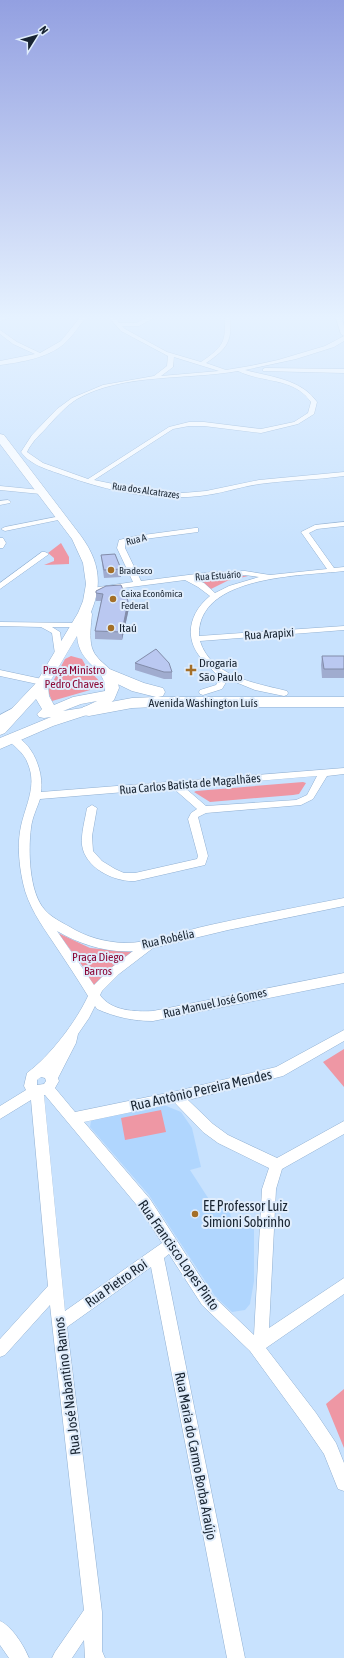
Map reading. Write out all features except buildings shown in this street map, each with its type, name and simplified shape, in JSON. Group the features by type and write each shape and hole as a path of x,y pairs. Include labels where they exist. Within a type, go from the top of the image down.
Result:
{"highway":[{"path":"107,673 134,685 157,692"},
{"name":"Avenida Washington Luís","path":"111,693 344,693"},
{"name":"Avenida Washington Luís","path":"89,711 132,703 156,702 344,702"}],"main road":[{"path":"0,437 85,552 92,590 86,607 58,656 41,684 20,707 3,737"},
{"path":"86,607 83,633 89,656 107,673 112,681 111,693 103,703 89,711"},
{"path":"58,656 71,653 89,656"},
{"path":"41,684 42,698 50,711 64,717"},
{"path":"3,737 50,711 78,700 111,693"},
{"name":"Avenida Washington Luís","path":"3,737 64,717 89,711"}],"street":[{"name":"Rua dos Alcatrazes","path":"90,392 74,399 60,410 26,448 25,454 48,467 90,480 137,490 187,495 214,492 259,482 344,474"},
{"path":"90,480 171,428 189,424 204,424 261,431 296,423 311,414 314,402 306,392"},
{"path":"0,488 41,492"},
{"path":"0,503 8,502"},
{"path":"2,530 61,518"},
{"path":"332,570 305,532 315,527 344,524"},
{"name":"Rua A","path":"138,584 121,548 122,542 136,538 196,530"},
{"path":"0,540 2,543 0,546"},
{"path":"0,587 45,554"},
{"name":"Rua Estuário","path":"92,590 185,577 240,573 270,577 344,569"},
{"path":"185,577 201,585 214,596"},
{"path":"203,692 219,687 224,682 223,676 200,652 194,639 198,614 214,596 239,586 270,577"},
{"path":"0,624 40,626 76,625"},
{"path":"40,626 56,632 58,656"},
{"name":"Rua Arapixi","path":"194,639 344,628"},
{"path":"214,666 237,681 265,690 284,693"},
{"path":"0,673 41,684"},
{"path":"0,720 20,707"},
{"path":"3,737 27,751 34,764 35,796 27,826 24,865 32,894 40,913"},
{"name":"Rua Carlos Batista de Magalhães","path":"35,796 176,786 344,771"},
{"path":"92,808 86,847 90,857 96,864 127,878 135,877 200,862 203,856 193,819 194,815 204,810 302,802 310,797 324,773"},
{"path":"176,786 204,810"},
{"name":"Rua Robélia","path":"40,913 64,930 84,940 100,944 130,947 176,939 210,929 340,904"},
{"name":"Rua Manuel José Gomes","path":"40,913 101,1006 117,1013 135,1017 153,1016 344,978"},
{"path":"43,1086 35,1074 39,1072 72,1033 85,1015 94,994 115,971 153,943"},
{"path":"4,1110 43,1086 70,1043 72,1033"},
{"name":"Rua Antônio Pereira Mendes","path":"74,1118 177,1097 279,1072 344,1035"},
{"name":"Rua Francisco Lopes Pinto","path":"43,1086 74,1118 144,1204 172,1244 207,1300 258,1344 330,1449 344,1483"},
{"name":"Rua José Nabantino Ramos","path":"43,1086 38,1112 55,1288 93,1612 94,1657"},
{"path":"177,1097 208,1128 224,1139 277,1165"},
{"path":"258,1344 269,1189 272,1176 277,1165 344,1127"},
{"name":"Rua Pietro Roi","path":"60,1323 172,1244"},
{"name":"Rua Maria do Carmo Borba Araújo","path":"156,1254 236,1658"},
{"path":"258,1344 344,1285"},
{"path":"0,1350 55,1288"},
{"path":"61,1658 93,1612"},
{"path":"0,1630 20,1658"}],"shaded area":[{"name":"EE Professor Luiz Simioni Sobrinho","path":"164,1105 181,1112 192,1128 201,1167 190,1170 212,1204 228,1201 232,1224 254,1227 254,1281 250,1304 245,1310 232,1312 215,1296 149,1195 90,1127 91,1121 101,1116"}],"green space":[{"path":"61,543 69,557 69,564 44,565 54,561 54,558 48,553"},
{"path":"223,575 248,576 227,581 211,589 196,577"},
{"name":"Praça Ministro Pedro Chaves","path":"71,656 82,659 87,668 104,686 52,701 48,691 65,659"},
{"path":"303,782 306,783 299,794 293,795 210,802 194,792 196,791"},
{"name":"Praça Diego Barros","path":"58,933 90,948 132,952 94,990 84,968"},
{"path":"344,1049 344,1087 323,1062"},
{"path":"161,1110 166,1132 125,1140 121,1118"},
{"path":"344,1389 344,1448 326,1404"}],"place":[{"name":"Bradesco","path":"111,570"},
{"name":"Caixa Econômica Federal","path":"113,599"},
{"name":"Itaú","path":"111,628"},
{"name":"Drogaria São Paulo","path":"191,670"},
{"name":"EE Professor Luiz Simioni Sobrinho","path":"195,1214"}]}
